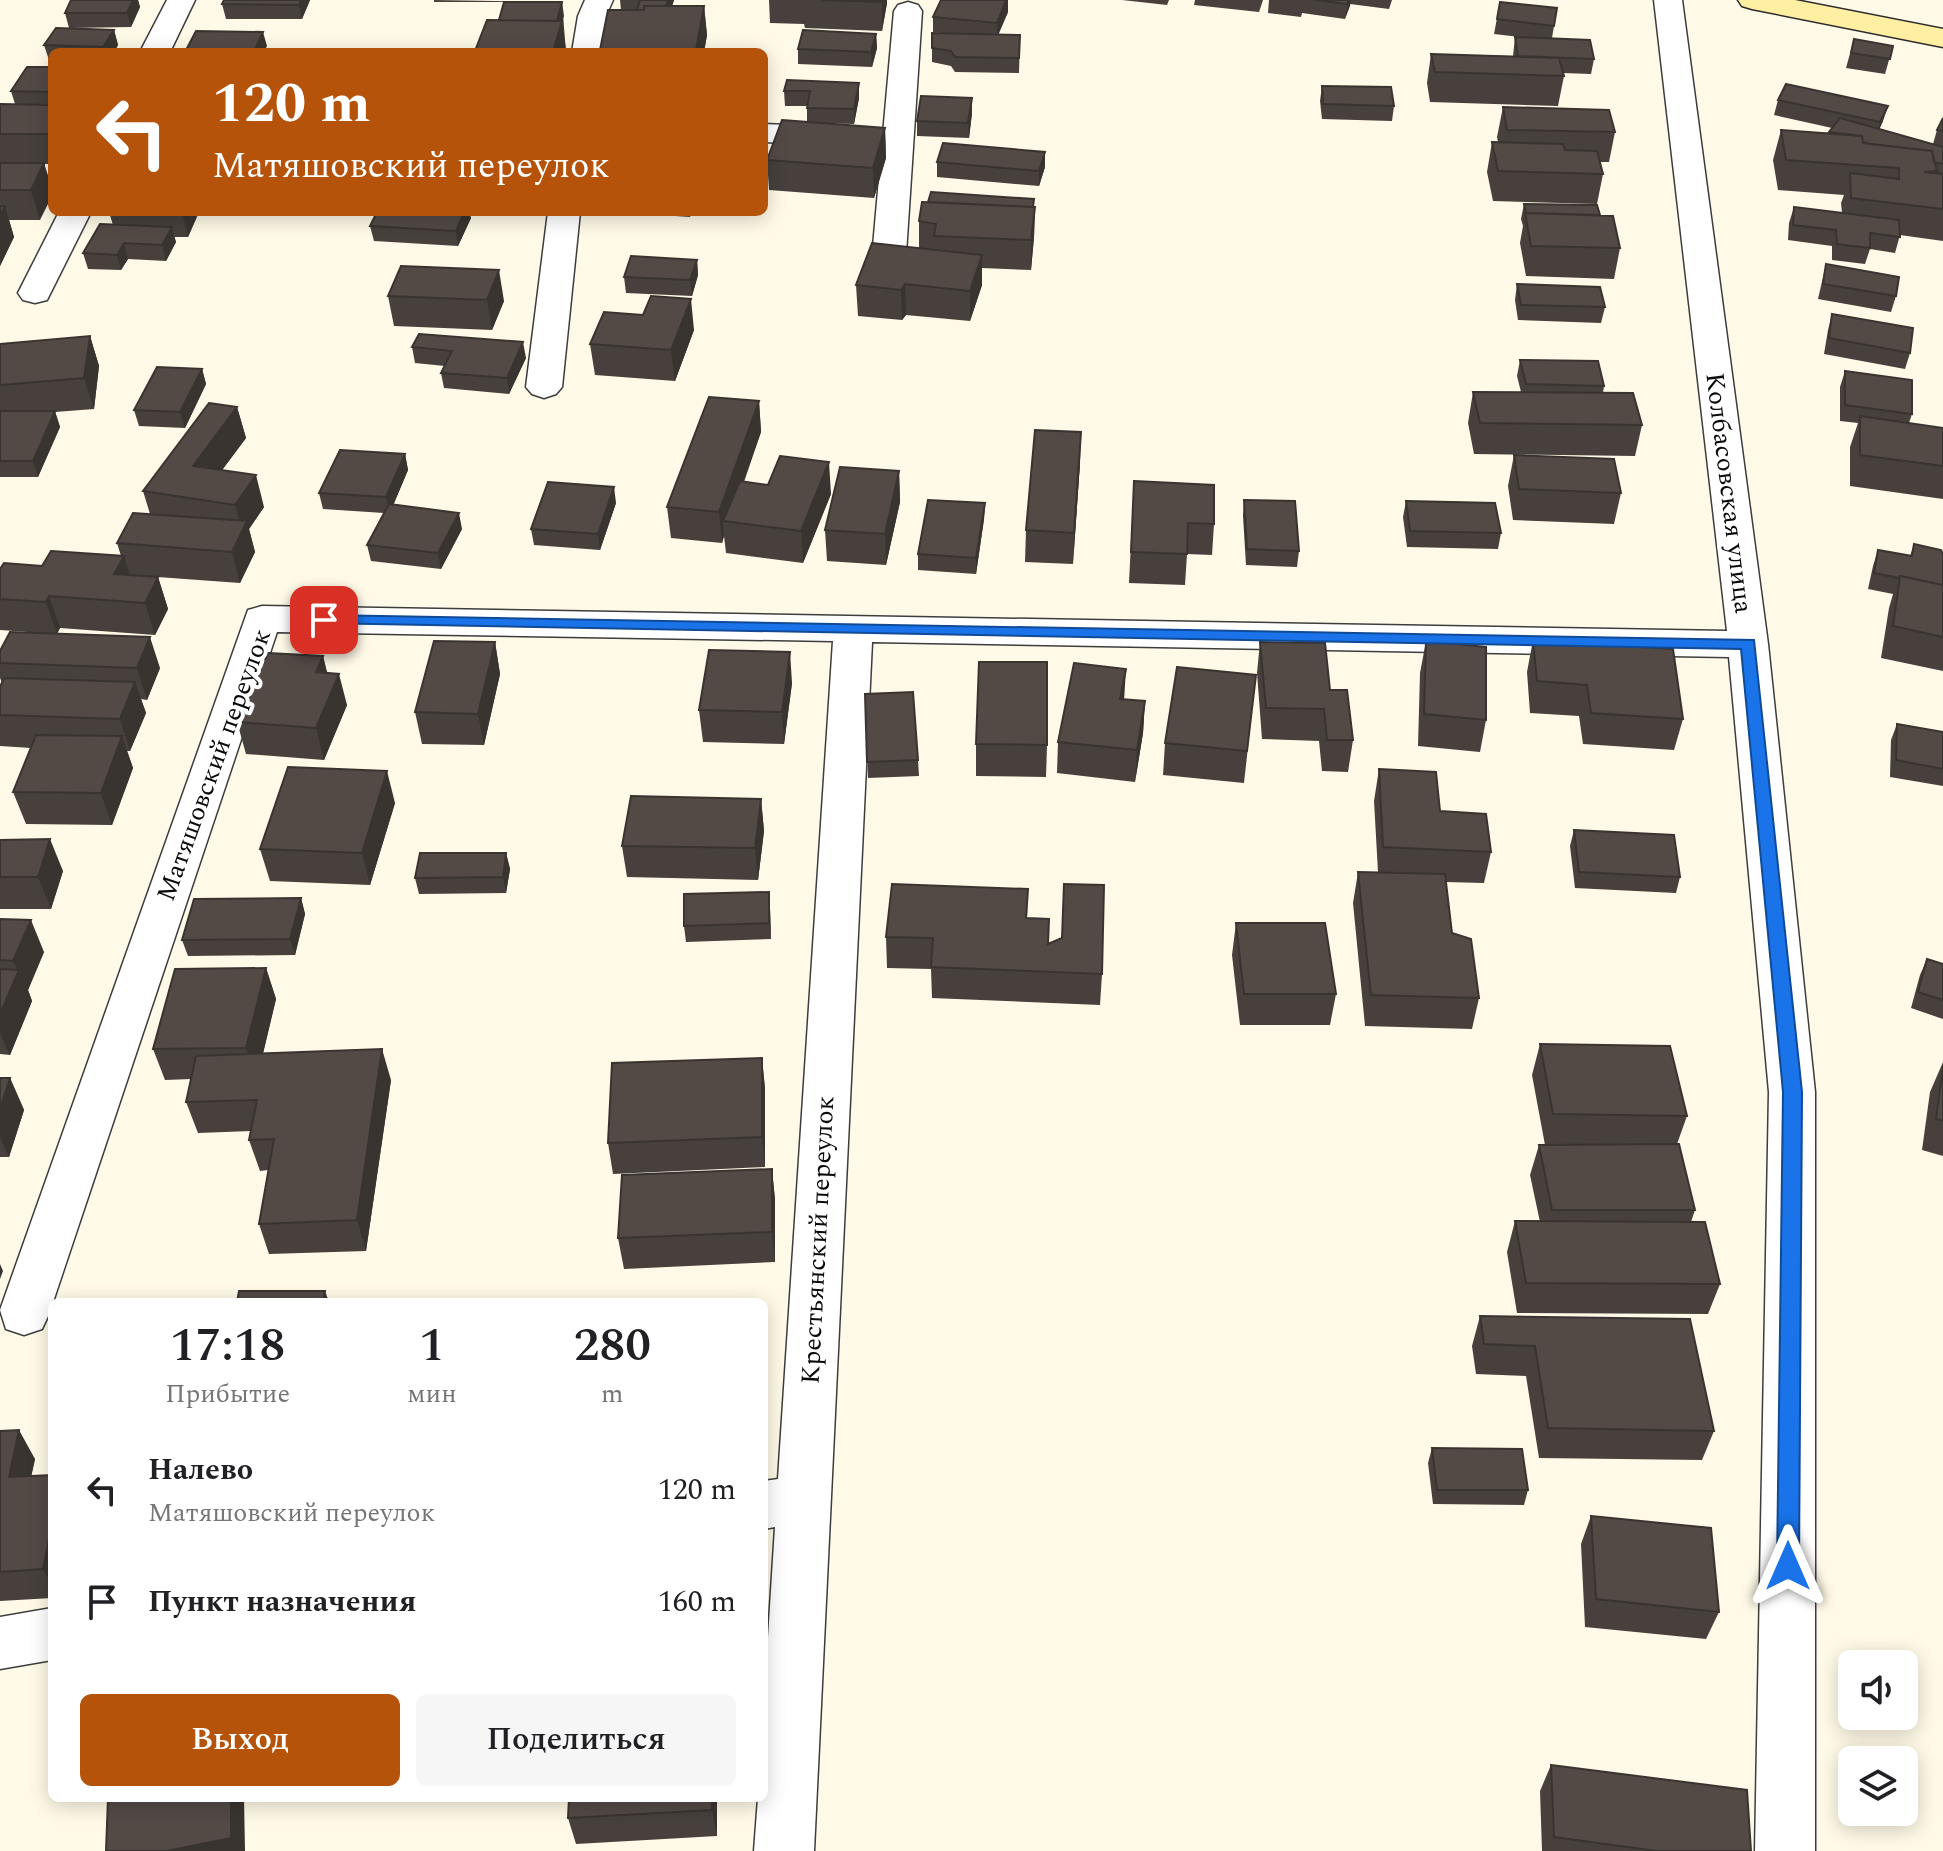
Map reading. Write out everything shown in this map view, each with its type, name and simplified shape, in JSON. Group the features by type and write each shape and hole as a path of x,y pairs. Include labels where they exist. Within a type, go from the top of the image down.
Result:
{"main road":[{"path":"1752,0 1943,38"}],"street":[{"path":"157,48 181,0"},
{"path":"588,48 592,16 599,0"},
{"name":"Колбасовская улица","path":"1668,0 1748,644 1792,1092 1785,1851"},
{"path":"888,269 908,11"},
{"path":"768,133 898,138"},
{"path":"35,293 73,216"},
{"path":"544,387 563,216"},
{"name":"Матяшовский переулок","path":"24,1314 262,619 1748,644"},
{"name":"Крестьянский переулок","path":"784,1851 784,1502 853,629"},
{"path":"0,1643 48,1635"}],"building":[{"path":"71,0 133,0 127,13 65,13"},
{"path":"224,0 301,0 299,5 222,4"},
{"path":"640,0 668,0 666,6 644,6 644,10 637,10"},
{"path":"822,0 882,0 882,2"},
{"path":"941,0 1006,0 997,23 933,17"},
{"path":"1315,0 1349,0 1347,4"},
{"path":"504,2 562,2 557,21 499,20"},
{"path":"1500,2 1557,8 1554,26 1497,19"},
{"path":"644,6 704,6 696,48 600,48 608,10 644,10"},
{"path":"487,20 562,21 554,48 476,48"},
{"path":"56,28 114,30 103,47 44,45"},
{"path":"803,30 876,34 871,52 798,49"},
{"path":"196,31 263,32 256,48 187,48"},
{"path":"932,33 1020,35 1019,58 955,57 951,51 932,48"},
{"path":"1515,37 1590,40 1594,59 1518,56"},
{"path":"1854,39 1893,46 1890,59 1851,53"},
{"path":"1431,54 1559,58 1564,76 1435,72"},
{"path":"27,67 48,67 48,92 11,91"},
{"path":"787,80 859,83 854,109 807,108 810,91 784,91"},
{"path":"1786,84 1888,106 1880,122 1778,100"},
{"path":"1322,86 1391,87 1394,106 1323,104"},
{"path":"921,96 972,98 968,123 917,121"},
{"path":"0,104 48,105 48,134 0,134"},
{"path":"1503,107 1609,110 1615,132 1507,130"},
{"path":"1840,118 1943,147 1943,164 1934,162 1932,151 1870,144 1863,142 1862,136 1829,132"},
{"path":"782,120 885,128 873,168 768,160"},
{"path":"1781,130 1862,136 1863,143 1932,151 1937,171 1924,172 1943,174 1943,209 1851,198 1850,173 1899,179 1899,168 1786,160"},
{"path":"1492,142 1563,144 1565,150 1597,151 1603,174 1498,171"},
{"path":"943,143 1045,152 1039,171 937,162"},
{"path":"0,163 44,163 31,190 0,190"},
{"path":"931,192 1034,199 1033,207 928,202"},
{"path":"922,202 1035,207 1031,240 934,236 936,224 919,221"},
{"path":"1524,204 1597,205 1600,215 1526,213"},
{"path":"1794,207 1899,220 1900,237 1870,233 1870,248 1837,244 1836,230 1793,225"},
{"path":"1525,213 1613,216 1620,248 1531,246"},
{"path":"375,216 462,216 456,231 370,226"},
{"path":"100,224 172,227 162,245 124,243 117,255 83,253"},
{"path":"872,243 982,255 970,291 905,284 901,290 856,285"},
{"path":"631,256 697,260 690,280 624,277"},
{"path":"1826,264 1899,277 1896,296 1823,284"},
{"path":"401,266 499,270 487,300 388,296"},
{"path":"1517,284 1600,287 1605,307 1521,305"},
{"path":"651,296 691,299 671,350 590,344 604,312 643,315"},
{"path":"1832,314 1913,328 1910,353 1829,338"},
{"path":"419,334 523,342 507,378 441,373 452,351 412,347"},
{"path":"90,336 84,378 0,385 0,344"},
{"path":"1520,360 1598,361 1604,386 1526,384"},
{"path":"157,367 202,369 180,412 134,410"},
{"path":"1845,371 1912,380 1912,414 1845,405"},
{"path":"1473,392 1633,393 1642,425 1480,423"},
{"path":"709,397 759,401 719,512 667,507"},
{"path":"209,403 237,407 193,466 256,475 235,505 143,491"},
{"path":"0,411 55,411 33,461 0,461"},
{"path":"1860,416 1943,428 1943,466 1860,455"},
{"path":"1035,430 1081,432 1074,533 1026,530"},
{"path":"340,450 405,454 386,497 319,493"},
{"path":"1514,455 1614,459 1621,493 1519,489"},
{"path":"780,456 829,462 801,531 723,521 740,481 768,485"},
{"path":"840,467 899,471 885,534 825,530"},
{"path":"1134,481 1214,485 1214,524 1188,523 1187,554 1131,552"},
{"path":"548,482 614,487 598,534 531,529"},
{"path":"928,500 985,503 976,558 918,554"},
{"path":"1244,500 1295,501 1299,551 1247,549"},
{"path":"1406,501 1495,503 1501,533 1410,531"},
{"path":"389,504 459,513 438,553 367,545"},
{"path":"133,513 247,521 232,552 117,543"},
{"path":"1914,544 1941,550 1943,585 1874,573 1878,550 1912,556"},
{"path":"51,551 124,556 114,574 158,577 145,603 49,596 46,602 0,599 0,569 4,563 42,566"},
{"path":"1900,576 1943,585 1943,637 1893,626"},
{"path":"10,632 150,637 137,668 0,663 0,651"},
{"path":"1533,640 1673,649 1683,719 1591,713 1587,685 1537,681"},
{"path":"434,641 495,642 478,714 415,712"},
{"path":"1426,641 1486,647 1486,720 1424,714"},
{"path":"1260,642 1325,643 1330,690 1347,690 1353,740 1327,740 1324,709 1266,708"},
{"path":"709,650 790,652 782,712 699,710"},
{"path":"268,653 323,656 316,672 339,674 316,728 237,722"},
{"path":"979,662 1047,662 1047,745 976,744"},
{"path":"1074,663 1126,669 1120,699 1145,701 1137,750 1058,742"},
{"path":"1177,667 1256,675 1247,751 1165,743"},
{"path":"4,678 135,682 120,719 0,715 0,687"},
{"path":"913,692 918,760 867,762 865,694"},
{"path":"1897,724 1943,732 1943,769 1896,760"},
{"path":"36,735 122,736 101,793 13,792"},
{"path":"288,767 387,771 362,853 260,849"},
{"path":"1379,769 1436,772 1440,811 1486,814 1491,852 1383,847"},
{"path":"631,796 761,799 755,848 622,846"},
{"path":"1574,830 1674,835 1680,877 1579,872"},
{"path":"50,839 38,877 0,877 0,840"},
{"path":"420,853 506,853 503,877 415,878"},
{"path":"1358,872 1445,874 1452,933 1471,939 1479,998 1371,995"},
{"path":"892,884 1028,889 1026,918 1049,919 1048,944 1062,938 1064,884 1104,885 1102,974 931,967 933,938 886,937"},
{"path":"769,892 769,923 684,926 684,894"},
{"path":"301,898 290,939 182,940 194,899"},
{"path":"0,919 31,920 13,961 0,960"},
{"path":"1236,923 1325,923 1336,994 1244,994"},
{"path":"1927,959 1943,964 1943,1000 1918,992"},
{"path":"266,968 246,1048 153,1049 175,969"},
{"path":"0,969 19,970 0,1014"},
{"path":"1540,1044 1670,1046 1687,1116 1553,1114"},
{"path":"382,1049 357,1220 259,1224 274,1139 249,1140 257,1100 186,1102 196,1056"},
{"path":"762,1058 762,1137 608,1143 612,1063"},
{"path":"1943,1066 1943,1121 1936,1119"},
{"path":"0,1078 10,1078 0,1109"},
{"path":"1679,1144 1695,1210 1552,1210 1539,1145"},
{"path":"772,1169 772,1232 618,1238 622,1175"},
{"path":"1515,1221 1705,1222 1720,1284 1526,1283"},
{"path":"239,1291 325,1291 324,1298 238,1298"},
{"path":"1480,1316 1690,1319 1714,1431 1548,1428 1535,1346 1484,1344"},
{"path":"19,1430 9,1477 48,1475 48,1545 43,1569 0,1572 0,1431"},
{"path":"1432,1448 1522,1449 1528,1490 1437,1490"},
{"path":"1591,1516 1711,1528 1719,1612 1596,1599"},
{"path":"1551,1765 1747,1790 1751,1851 1657,1851 1554,1837"},
{"path":"108,1802 231,1802 231,1838 167,1851 106,1851"},
{"path":"569,1802 712,1802 712,1810 568,1818"}],"route":[{"path":"324,620 1748,644 1792,1092 1788,1566"}]}
